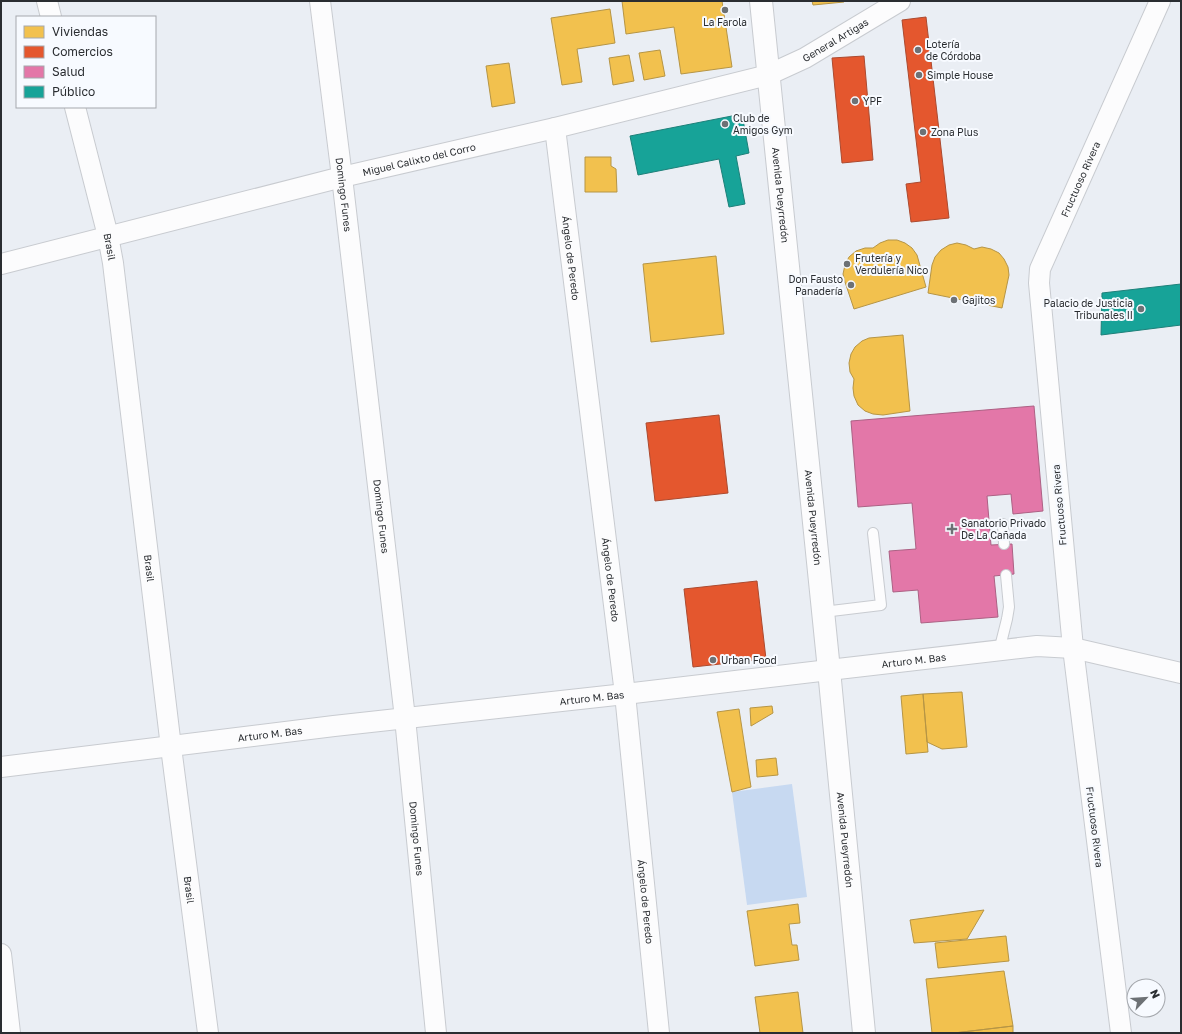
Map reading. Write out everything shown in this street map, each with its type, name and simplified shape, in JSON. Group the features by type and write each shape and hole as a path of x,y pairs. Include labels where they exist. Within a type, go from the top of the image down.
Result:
{"main road":[{"name":"Avenida Pueyrredón","path":"761,1 829,670 864,1033"}],"street":[{"path":"47,1 51,16"},
{"name":"Domingo Funes","path":"320,1 405,718 436,1033"},
{"name":"General Artigas","path":"768,75 805,58 900,1"},
{"name":"Fructuoso Rivera","path":"1121,1033 1073,648 1038,283 1040,269 1160,1"},
{"name":"Miguel Calixto del Corro","path":"1,264 342,177 555,128 768,75"},
{"name":"Brasil","path":"75,108 108,236 113,263 171,747 208,1033"},
{"name":"Ángelo de Peredo","path":"555,128 625,694 659,1033"},
{"name":"Arturo M. Bas","path":"1,767 405,718 1038,646 1073,648 1181,673"},
{"path":"1,954 10,1033"}],"lane":[{"path":"1003,524 1004,544"},
{"path":"823,612 881,605 873,533"},
{"path":"999,651 1009,608 1006,575"}],"shaded area":[{"path":"792,784 807,897 747,905 732,792"}],"building: Viviendas":[{"path":"622,1 722,1 732,67 681,74 674,27 626,34"},
{"path":"812,1 844,1 844,2 813,5"},
{"path":"610,9 615,43 577,49 582,82 562,85 551,18"},
{"path":"660,50 665,76 644,80 639,53"},
{"path":"629,55 634,81 613,85 609,58"},
{"path":"509,63 515,103 492,107 486,66"},
{"path":"585,157 611,157 611,166 616,169 617,192 585,192"},
{"path":"888,240 897,240 912,248 917,255 926,287 854,309 843,274 845,265 849,257 856,251 865,248 873,248"},
{"path":"957,243 974,249 982,247 991,249 999,253 1004,259 1008,267 1009,275 1002,308 928,293 932,265 935,257 941,250 949,245"},
{"path":"716,256 724,334 651,342 643,264"},
{"path":"903,335 910,411 883,415 865,411 858,405 854,396 854,379 850,372 849,363 851,354 855,347 862,341 869,338"},
{"path":"962,692 967,747 942,749 927,742 923,694"},
{"path":"923,694 928,752 906,754 901,696"},
{"path":"772,706 773,713 751,726 750,708"},
{"path":"739,709 751,787 732,792 717,712"},
{"path":"776,758 778,775 757,777 756,760"},
{"path":"798,904 800,923 789,924 792,945 797,945 799,960 755,966 747,911"},
{"path":"984,910 967,939 914,943 910,920"},
{"path":"1006,936 1009,961 938,968 935,943"},
{"path":"1004,971 1013,1026 954,1033 932,1033 926,979"},
{"path":"798,992 803,1033 760,1033 755,997"},
{"path":"1013,1026 1013,1033 954,1033"}],"building: Comercios":[{"path":"926,17 949,218 911,222 906,184 921,182 902,20"},
{"path":"864,56 873,160 842,163 832,58"},
{"path":"719,415 728,493 655,501 646,423"},
{"path":"757,581 766,659 693,667 684,589"}],"building: Salud":[{"name":"Sanatorio Privado De La Cañada","path":"1034,406 1043,511 1013,514 1011,494 987,496 991,545 1012,544 1014,574 994,576 998,617 921,623 918,590 893,592 889,551 916,549 912,503 858,507 851,421"}],"building: Público":[{"path":"742,114 749,153 736,156 745,204 729,207 719,159 638,175 630,136"},
{"name":"Palacio de Justicia Tribunales II","path":"1181,284 1181,325 1101,335 1102,293"}],"place":[{"name":"La Farola","path":"725,10"},
{"name":"Lotería de Córdoba","path":"918,50"},
{"name":"Simple House","path":"919,75"},
{"name":"YPF","path":"855,101"},
{"name":"Club de Amigos Gym","path":"725,124"},
{"name":"Zona Plus","path":"923,132"},
{"name":"Frutería y Verdulería Nico","path":"847,264"},
{"name":"Don Fausto Panadería","path":"851,285"},
{"name":"Gajitos","path":"954,300"},
{"name":"Palacio de Justicia Tribunales II","path":"1141,309"},
{"name":"Sanatorio Privado De La Cañada","path":"952,529"},
{"name":"Urban Food","path":"713,660"}]}
